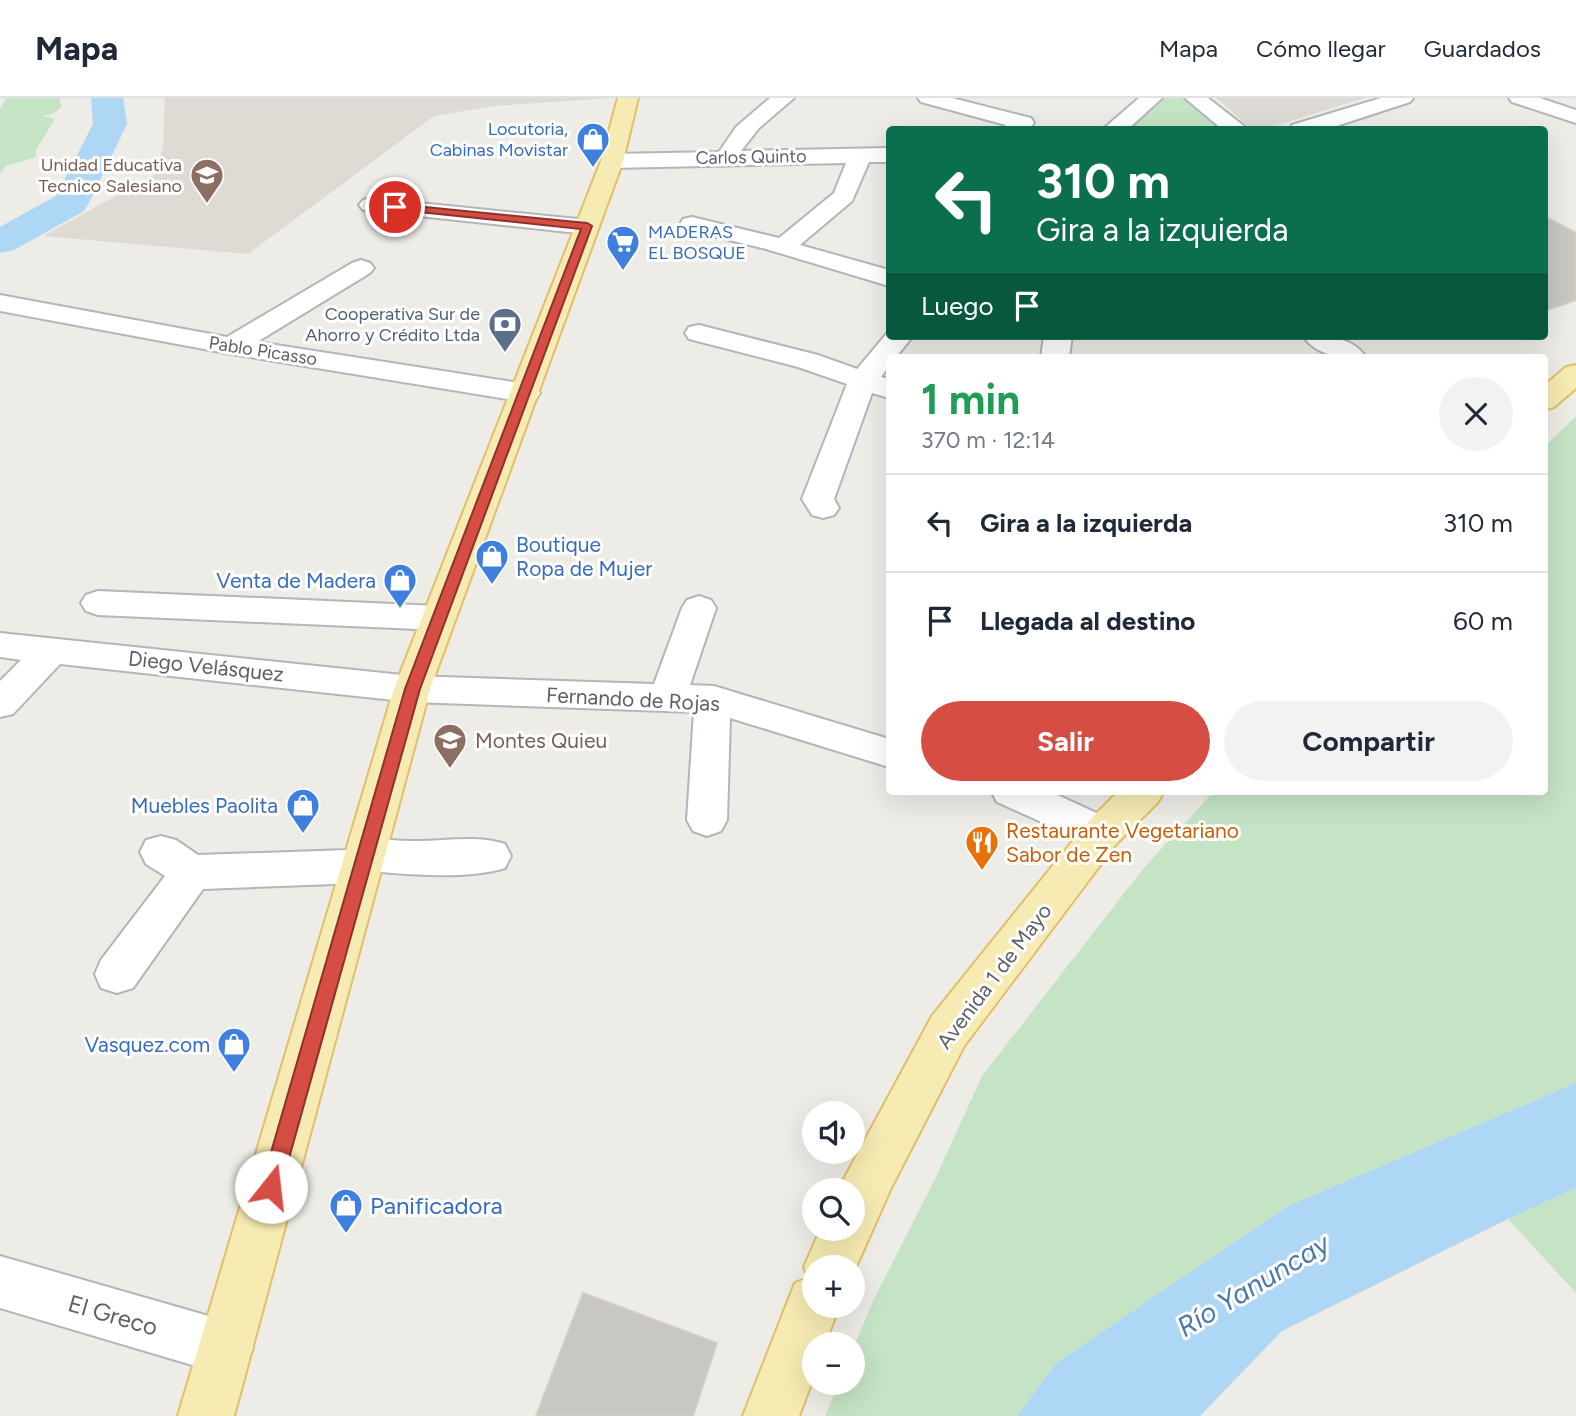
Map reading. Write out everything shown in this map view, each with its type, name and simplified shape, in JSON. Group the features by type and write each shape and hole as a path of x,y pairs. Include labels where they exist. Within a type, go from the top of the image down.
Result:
{"main road":[{"path":"206,1416 412,689 612,161 628,98"},
{"path":"1548,398 1576,373"},
{"name":"Avenida 1 de Mayo","path":"865,1189 948,1031 1102,833 1140,795"},
{"path":"771,1416 808,1318"}],"street":[{"path":"727,158 733,144 752,120 784,98"},
{"path":"928,98 1023,123 1019,126"},
{"path":"1118,126 1152,98"},
{"path":"1195,98 1233,126"},
{"path":"1313,126 1403,98"},
{"path":"1519,98 1576,117"},
{"path":"782,248 844,196 860,155"},
{"name":"Carlos Quinto","path":"612,161 886,155"},
{"path":"371,205 587,226"},
{"path":"692,224 775,244 886,277"},
{"path":"231,346 361,268"},
{"name":"Pablo Picasso","path":"0,303 231,346 526,393"},
{"path":"699,333 808,361 876,385"},
{"path":"1324,340 1347,354"},
{"path":"823,508 818,499 886,364"},
{"path":"98,603 439,618"},
{"path":"668,696 699,608"},
{"name":"Diego Velásquez","path":"0,645 412,689"},
{"path":"0,705 52,650"},
{"name":"Fernando de Rojas","path":"412,689 617,698 668,696 714,699 886,752"},
{"path":"707,820 710,729 714,699"},
{"path":"1021,795 1102,833"},
{"path":"117,974 177,862 490,856"},
{"name":"El Greco","path":"0,1282 226,1348"}],"shaded area":[{"name":"Unidad Educativa Tecnico Salesiano","path":"165,98 610,98 493,106 434,116 248,254 43,236 156,174 163,146"},
{"path":"1216,98 1365,98 1274,126 1249,126"}],"green space":[{"path":"6,98 60,98 61,107 54,113 43,116 55,119 36,150 36,157 6,166 0,173 0,109"},
{"path":"1163,98 1187,98 1221,126 1131,126"},
{"path":"1576,416 1576,1083 1288,1206 1056,1363 1017,1416 825,1416 834,1395 865,1395 865,1332 860,1332 982,1076 1143,869 1210,795 1548,795 1548,443"},
{"path":"1576,1188 1576,1293 1508,1219"}],"water":[{"name":"Río Yanuncay","path":"1576,1083 1576,1188 1282,1331 1200,1416 1017,1416 1056,1363 1288,1206"}],"building":[{"path":"1548,218 1576,233 1576,300 1548,310"},
{"path":"583,1293 717,1343 693,1416 536,1416"}],"waterway":[{"path":"0,242 71,203 110,124 107,98"}],"place":[{"name":"Locutoria, Cabinas Movistar","path":"593,169"},
{"name":"Unidad Educativa Tecnico Salesiano","path":"207,205"},
{"name":"MADERAS EL BOSQUE","path":"623,272"},
{"name":"Cooperativa Sur de Ahorro y Crédito Ltda","path":"505,354"},
{"name":"Boutique Ropa de Mujer","path":"492,586"},
{"name":"Venta de Madera","path":"400,610"},
{"name":"Montes Quieu","path":"450,770"},
{"name":"Muebles Paolita","path":"303,835"},
{"name":"Restaurante Vegetariano Sabor de Zen","path":"982,872"},
{"name":"Vasquez.com","path":"234,1074"},
{"name":"Panificadora","path":"346,1235"}],"route":[{"path":"271,1187 412,689 587,226 395,207"}]}
